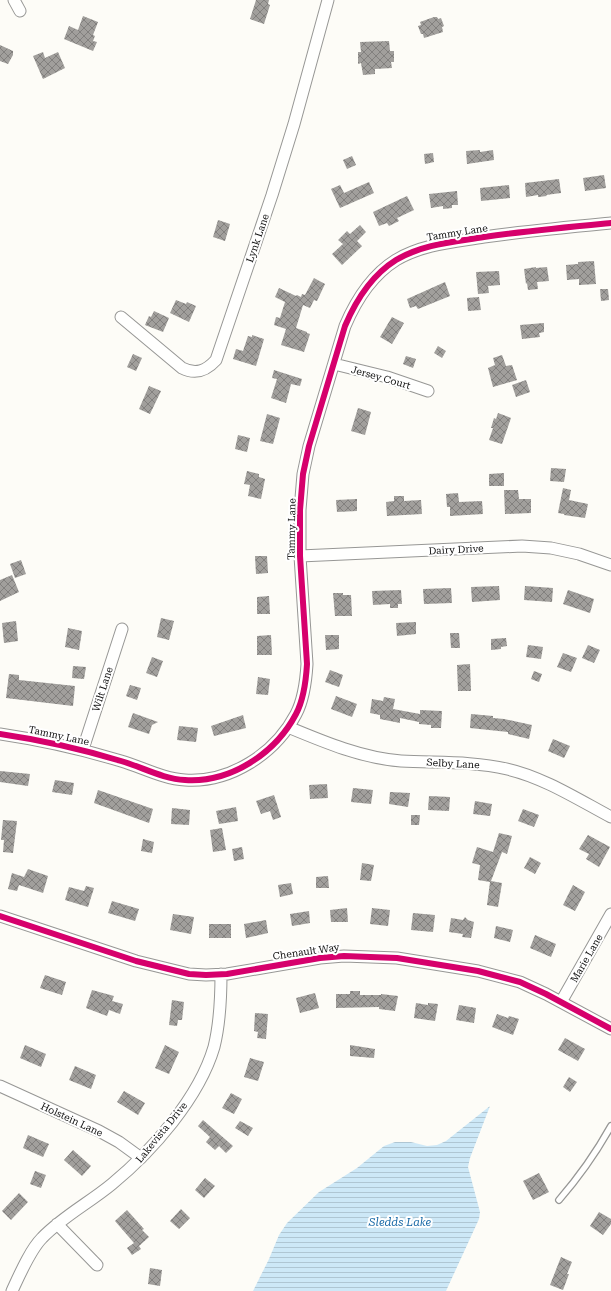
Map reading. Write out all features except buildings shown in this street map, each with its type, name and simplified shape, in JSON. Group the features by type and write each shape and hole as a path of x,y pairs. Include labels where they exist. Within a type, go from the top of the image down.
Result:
{"street":[{"path":"14,0 20,11"},
{"name":"Lynk Lane","path":"121,317 182,368 188,371 196,372 204,370 211,366 216,360 272,195 294,124 328,0"},
{"name":"Tammy Lane","path":"0,734 30,738 83,750 124,762 165,777 184,780 203,780 225,775 248,764 275,743 288,727 298,708 306,681 300,556 300,510 303,474 309,446 346,326 351,312 360,296 382,270 396,260 426,247 457,241 611,223"},
{"name":"Jersey Court","path":"334,364 387,377 428,391"},
{"name":"Dairy Drive","path":"300,556 522,546 551,548 579,554 611,565"},
{"name":"Wilt Lane","path":"83,750 122,629"},
{"name":"Selby Lane","path":"288,727 353,752 378,758 401,761 454,762 487,765 508,769 545,782 611,818"},
{"name":"Marie Lane","path":"561,1002 611,914"},
{"name":"Chenault Way","path":"0,916 136,961 189,974 221,974 320,958 364,956 398,958 478,971 520,982 611,1029"},
{"name":"Lakevista Drive","path":"12,1291 41,1239 57,1224 110,1186 140,1158 179,1112 198,1084 208,1065 214,1046 218,1024 221,974"},
{"name":"Holstein Lane","path":"0,1086 99,1130 119,1142 140,1158"},
{"path":"57,1224 97,1265"}],"lane":[{"path":"559,1200 576,1181 601,1144 611,1126"}],"water":[{"name":"Sledds Lake","path":"490,1106 468,1167 480,1212 479,1219 446,1291 253,1291 279,1235 287,1223 319,1192 357,1168 384,1146 395,1142 411,1142 427,1146 437,1145 446,1141"}],"cycle path":[{"path":"0,734 76,749 129,763 169,777 185,780 202,780 218,777 250,763 264,753 276,742 296,714 304,690 307,664 300,556 300,510 303,474 309,446 345,326 354,307 379,273 396,260 417,250 450,242 500,235 611,223"},
{"path":"0,916 136,961 189,974 227,974 320,958 344,956 397,958 478,971 520,982 546,994 611,1029"}]}
